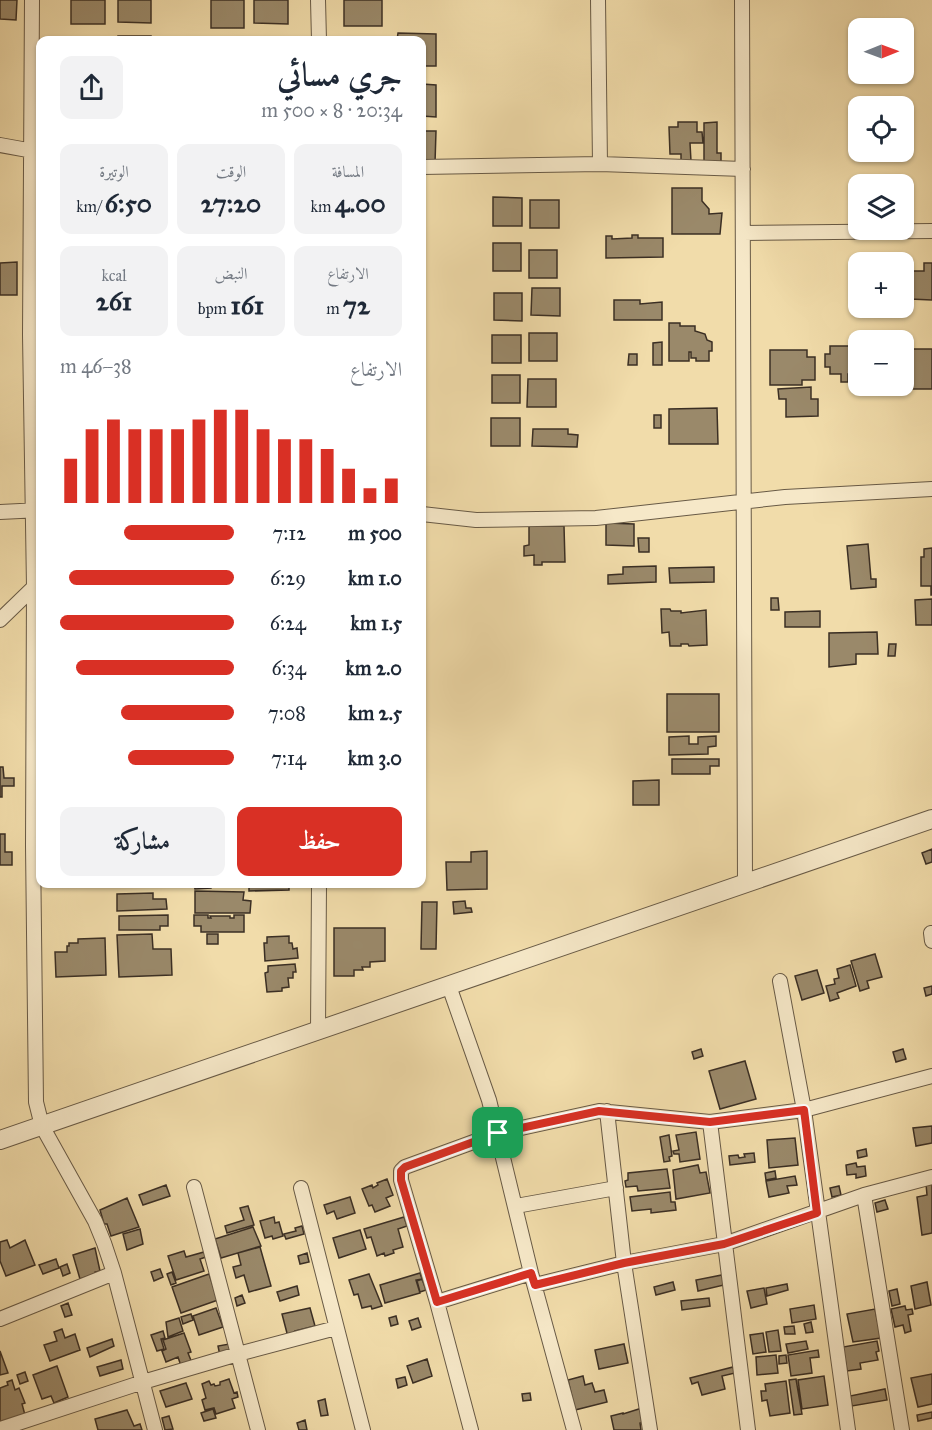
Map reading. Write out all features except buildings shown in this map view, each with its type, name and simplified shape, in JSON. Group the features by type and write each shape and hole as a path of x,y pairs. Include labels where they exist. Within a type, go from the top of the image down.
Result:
{"street":[{"path":"32,0 33,151 30,335 36,485"},
{"path":"318,0 319,36"},
{"path":"598,0 600,164"},
{"path":"742,0 745,884"},
{"path":"0,145 33,151"},
{"path":"426,167 600,164 743,169"},
{"path":"743,233 932,231"},
{"path":"426,514 476,520 596,518 785,497 932,489"},
{"path":"0,512 36,510"},
{"path":"36,536 33,846 36,1102 42,1126 95,1221 114,1273 155,1430"},
{"path":"0,620 34,587"},
{"path":"0,1140 932,819"},
{"path":"318,1030 319,888"},
{"path":"780,981 804,1110 848,1430"},
{"path":"449,986 484,1083 574,1430"},
{"path":"471,1430 401,1180 401,1171 405,1167 498,1133 607,1111 710,1122 804,1110 932,1076"},
{"path":"607,1111 624,1263 650,1430"},
{"path":"710,1122 748,1430"},
{"path":"437,1302 533,1279 724,1244 864,1195 932,1177"},
{"path":"194,1187 258,1430"},
{"path":"301,1188 363,1430"},
{"path":"516,1206 616,1188"},
{"path":"864,1195 902,1430"},
{"path":"0,1319 114,1273"},
{"path":"0,1429 238,1353 336,1328"},
{"path":"45,1415 49,1430"}],"route":[{"path":"804,1110 817,1213 724,1244 624,1263 535,1285 531,1273 437,1302 401,1180 401,1171 405,1167 498,1133 599,1111 710,1122 804,1110"}]}
